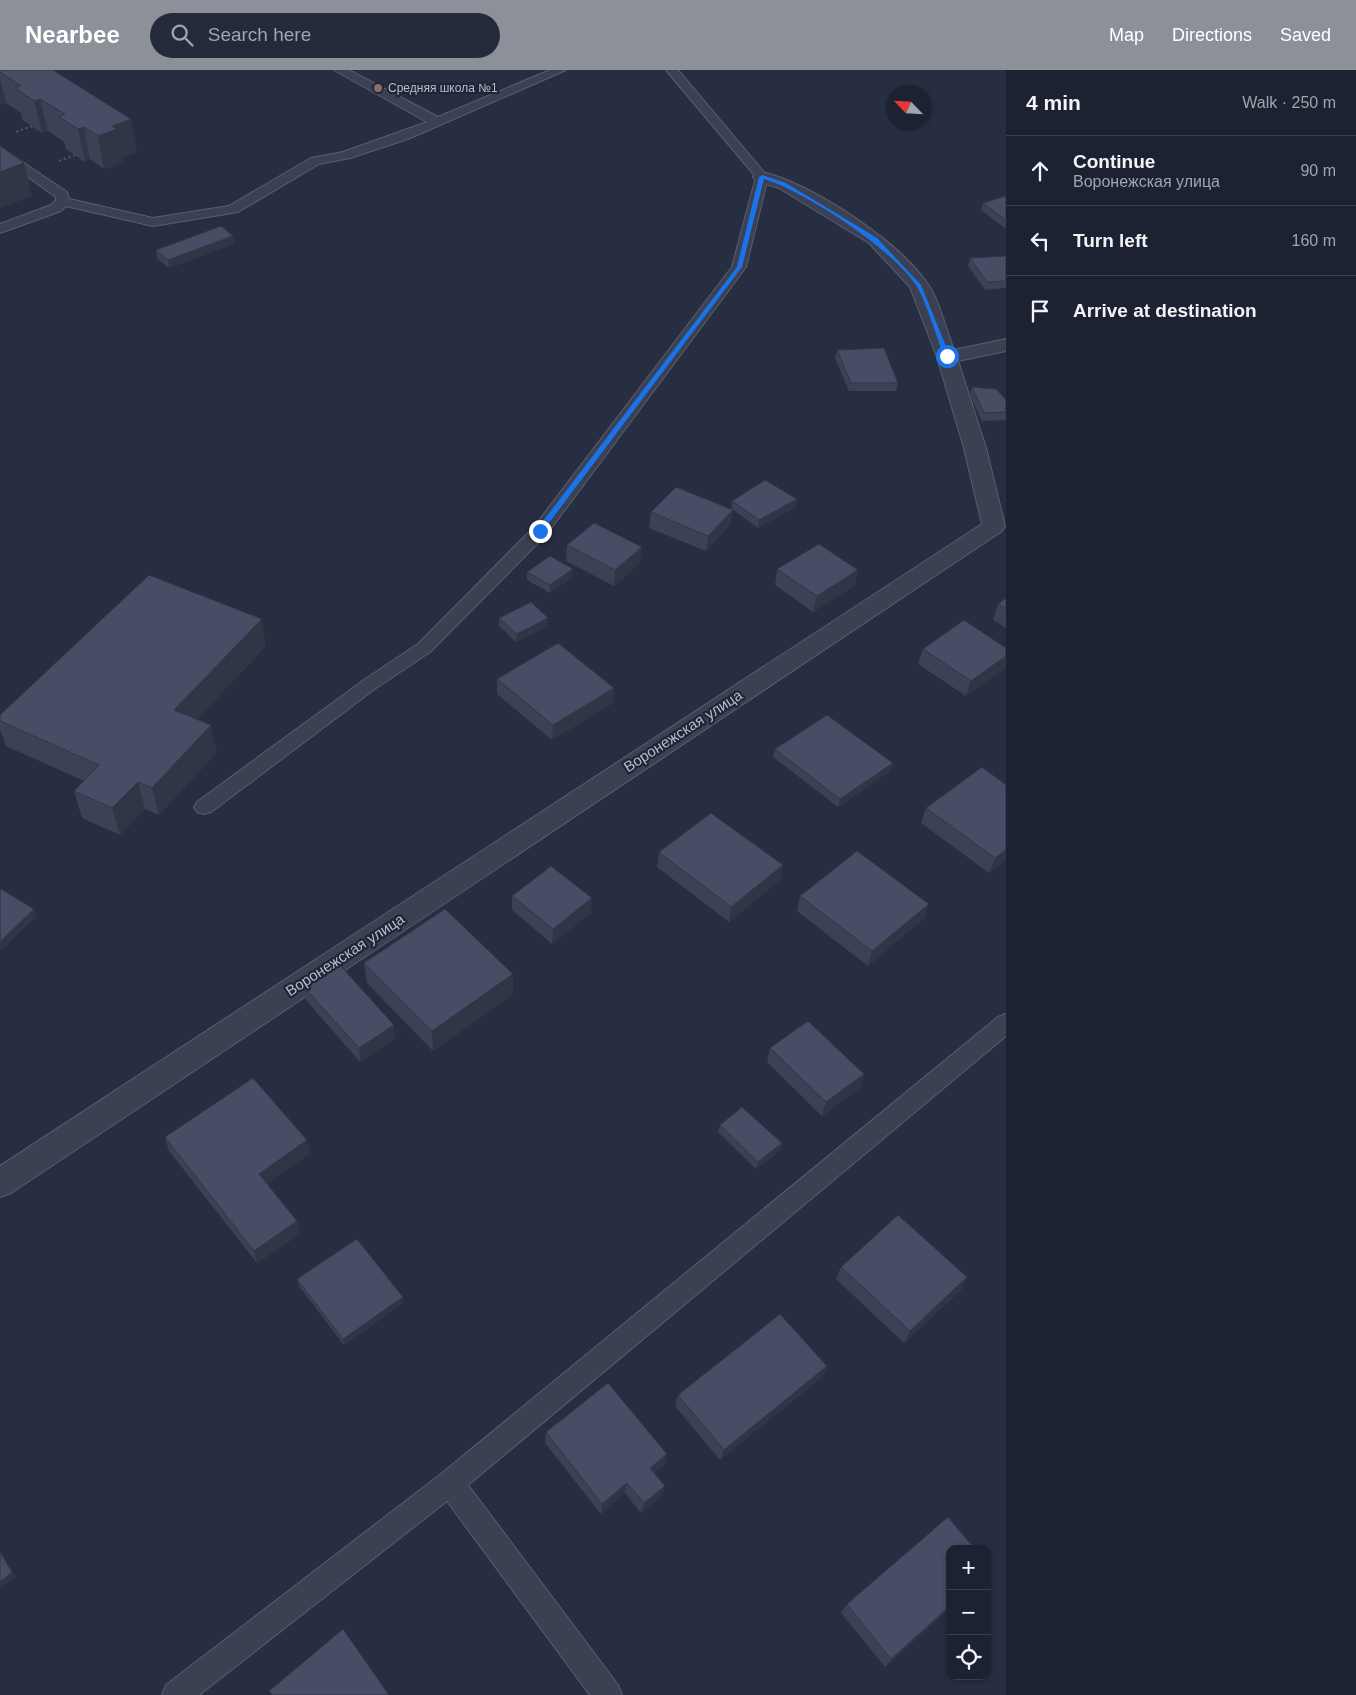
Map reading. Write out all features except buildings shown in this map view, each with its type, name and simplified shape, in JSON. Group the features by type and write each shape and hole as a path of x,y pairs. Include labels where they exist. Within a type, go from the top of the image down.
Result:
{"street":[{"name":"Воронежская улица","path":"0,1182 994,526 975,448 947,356 918,285 875,239 784,184 762,177"},
{"path":"947,356 1006,345"}],"lane":[{"path":"340,70 437,122"},
{"path":"63,201 153,222 233,209 315,161 346,155 395,139 560,70"},
{"path":"204,807 370,684 424,648 540,531 739,267 762,177 672,70"},
{"path":"0,151 62,195 63,201"},
{"path":"0,229 56,208 63,201"},
{"path":"176,1695 450,1483 1006,1023"},
{"path":"450,1483 608,1695"}],"place":[{"name":"Средняя школа №1","path":"378,88"}],"route":[{"path":"540,531 739,267 762,177 784,184 875,239 918,285 947,356"}]}
